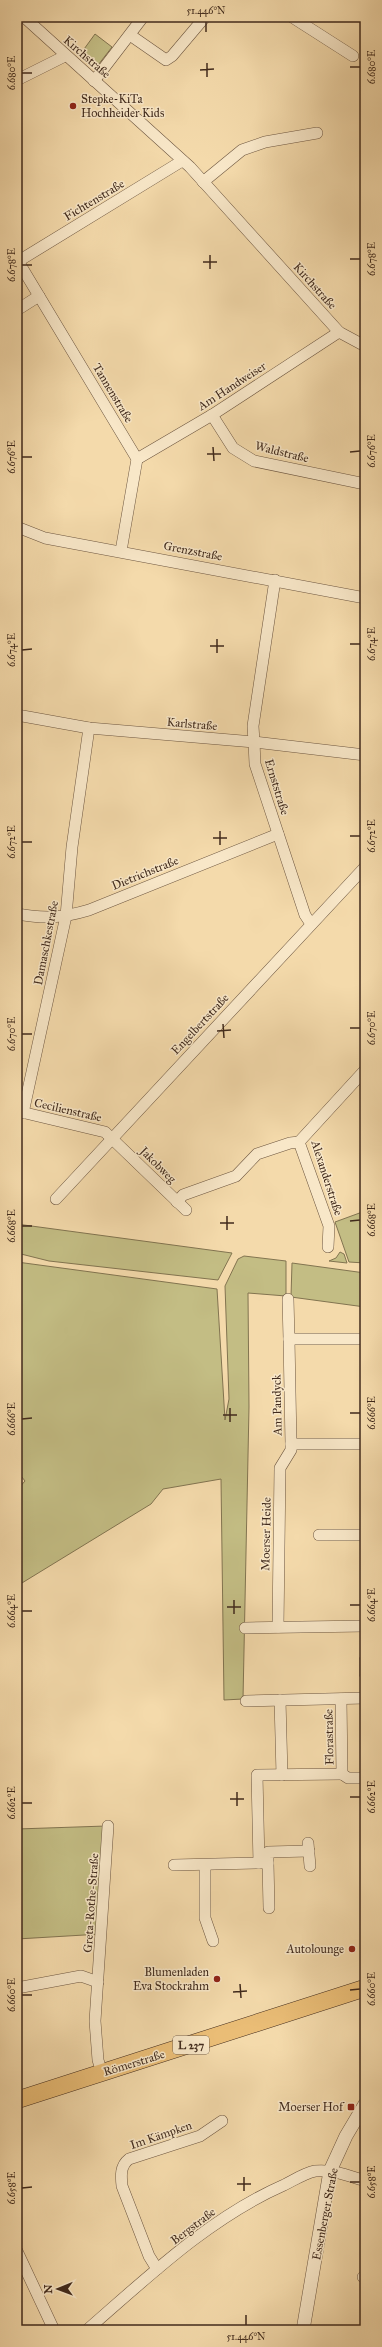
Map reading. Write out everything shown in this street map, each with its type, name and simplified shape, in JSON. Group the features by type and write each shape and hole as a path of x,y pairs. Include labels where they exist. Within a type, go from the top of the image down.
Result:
{"main road":[{"name":"Römerstraße","path":"17,2100 365,1988"}],"street":[{"name":"Kirchstraße","path":"24,17 65,56 182,161 203,182 339,332 365,346"},
{"path":"94,81 143,17"},
{"path":"130,35 166,60 172,56 205,17"},
{"path":"292,17 353,56"},
{"path":"17,80 65,56"},
{"path":"203,182 242,150 265,142 317,133"},
{"name":"Fichtenstraße","path":"18,261 182,161"},
{"name":"Tannenstraße","path":"18,261 137,458"},
{"path":"17,310 39,296"},
{"name":"Am Handweiser","path":"137,458 212,415 339,332"},
{"name":"Waldstraße","path":"212,415 233,448 254,460 365,484"},
{"path":"121,551 137,458"},
{"name":"Grenzstraße","path":"17,527 45,538 121,551 365,598"},
{"name":"Ernststraße","path":"275,580 253,726 255,764 305,915 311,924"},
{"name":"Karlstraße","path":"17,715 89,728 254,742 365,755"},
{"name":"Damaschkestraße","path":"20,1112 66,916 72,847 89,728"},
{"name":"Dietrichstraße","path":"17,914 41,919 66,916 89,910 278,834"},
{"name":"Engelbertstraße","path":"56,1199 365,867"},
{"name":"Alexanderstraße","path":"328,1247 329,1226 299,1142 365,1070"},
{"name":"Cecilienstraße","path":"20,1112 105,1132 112,1138"},
{"name":"Jakobweg","path":"112,1138 186,1210"},
{"path":"177,1202 183,1195 236,1176 257,1154 290,1143 299,1142"},
{"name":"Am Pandyck","path":"288,1298 291,1444 365,1444"},
{"path":"289,1339 365,1339"},
{"name":"Moerser Heide","path":"278,1627 280,1468 291,1450 291,1444"},
{"path":"319,1535 365,1535"},
{"path":"245,1628 365,1626"},
{"path":"365,1660 365,1674"},
{"name":"Florastraße","path":"246,1701 365,1698"},
{"name":"Florastraße","path":"341,1699 342,1774"},
{"path":"280,1700 282,1775"},
{"name":"Florastraße","path":"269,1908 263,1863 257,1775 342,1774 348,1778 365,1778"},
{"name":"Greta-Rothe-Straße","path":"102,2073 96,2041 98,1982 108,1826"},
{"path":"174,1865 263,1863 268,1852 308,1847 310,1866"},
{"path":"205,1865 205,1918 213,1942"},
{"path":"17,1988 81,1976 98,1982"},
{"name":"Essenberger Straße","path":"304,2330 330,2171 346,2136 365,2104"},
{"name":"Im Kämpken","path":"157,2270 149,2256 122,2186 121,2177 123,2166 129,2159 200,2136 222,2121"},
{"name":"Bergstraße","path":"86,2330 157,2270 226,2217 266,2193 313,2171 330,2171 365,2181"},
{"path":"17,2251 54,2330"}],"shaded area":[{"path":"95,34 112,47 95,69 79,56"},
{"path":"365,1211 365,1263 349,1262 335,1222"},
{"path":"17,1224 232,1253 218,1280 49,1261 17,1253"},
{"path":"340,1252 344,1254 347,1263 329,1261 336,1258"},
{"path":"244,1256 286,1261 286,1296 248,1293 249,1407 243,1699 224,1700 221,1479 163,1489 151,1504 17,1586 17,1490 25,1481 17,1471 17,1262 217,1289 225,1420 229,1399 225,1286 238,1259"},
{"path":"292,1263 365,1273 365,1307 291,1297"},
{"path":"106,1826 101,1934 17,1939 17,1829"}],"place":[{"name":"Stepke-KiTa Hochheider Kids","path":"73,106"},
{"name":"Autolounge","path":"352,1949"},
{"name":"Blumenladen Eva Stockrahm","path":"217,1979"},
{"name":"Moerser Hof","path":"351,2107"}]}
